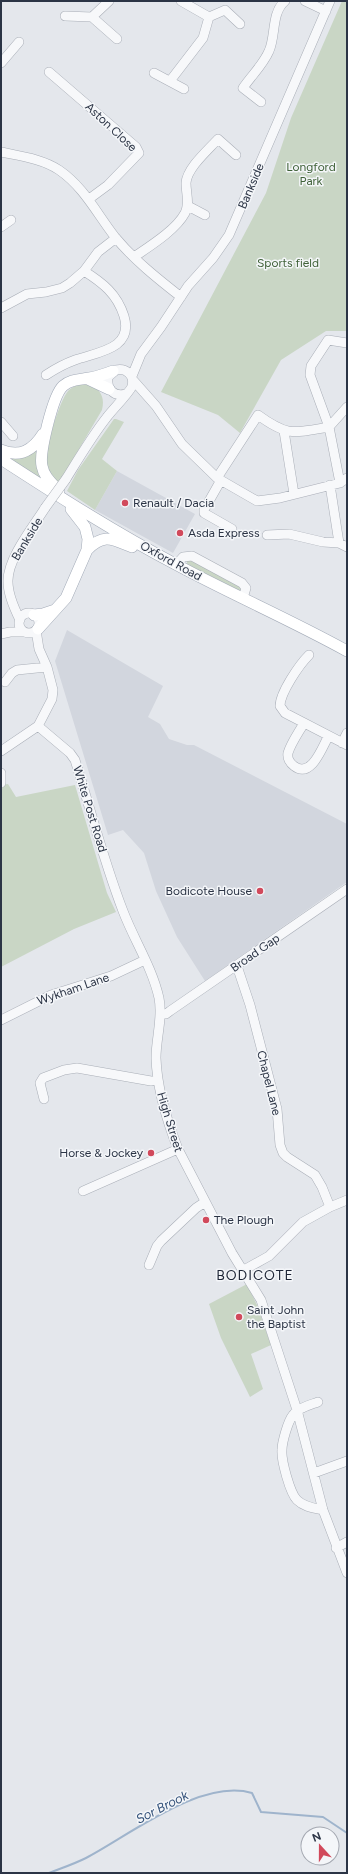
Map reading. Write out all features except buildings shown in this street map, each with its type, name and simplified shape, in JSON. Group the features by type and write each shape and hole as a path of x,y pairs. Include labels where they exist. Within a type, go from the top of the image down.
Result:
{"main road":[{"path":"75,507 51,483 42,469 41,455 46,428 60,390 72,380 88,379 116,370"},
{"path":"88,379 110,390"},
{"path":"1,450 13,454 24,452 34,446 46,428"},
{"name":"Oxford Road","path":"1,458 75,507 176,565 315,633 347,651"},
{"path":"37,630 70,591 87,550 88,539 86,527 80,518 58,496"},
{"path":"87,550 96,542 110,538 161,556"},
{"path":"33,614 43,614 55,610"}],"street":[{"path":"92,17 109,1"},
{"path":"181,1 209,17"},
{"path":"261,102 243,88 269,51 276,18 285,1"},
{"path":"305,1 326,11"},
{"name":"Bankside","path":"132,378 141,354 192,282 213,258 229,235 330,1"},
{"path":"170,81 203,38 209,17 228,7 240,24"},
{"path":"65,16 92,17 117,39"},
{"path":"1,63 19,42"},
{"name":"Aston Close","path":"49,72 136,148 139,153 108,185 89,199"},
{"path":"154,73 184,89"},
{"path":"134,257 174,226 185,214 188,206 186,182 194,165 218,139 236,155"},
{"path":"1,152 46,163 59,170 72,180 89,199 116,238 134,257 181,297"},
{"path":"188,206 205,215"},
{"path":"1,227 11,220"},
{"path":"1,308 27,294 62,288 84,271 98,252 116,238"},
{"path":"46,376 58,367 69,362 108,349 120,343 125,334 126,324 116,296 101,282 84,271"},
{"path":"106,418 110,390 108,377 116,370 127,371 156,406 182,444 219,479 257,501 294,494 343,481 328,427 310,375 311,366 328,340 347,342"},
{"name":"Bankside","path":"116,370 141,354"},
{"path":"106,418 128,392 132,378"},
{"path":"110,390 118,395 128,392 148,398"},
{"path":"232,529 204,513 204,510 219,479 258,416 284,431 301,432 328,427 347,407"},
{"name":"Bankside","path":"20,620 13,606 8,582 12,562 45,508 106,418"},
{"path":"1,422 13,436"},
{"path":"284,431 294,494"},
{"path":"267,535 289,534 343,545 330,485"},
{"path":"10,594 18,604 38,619 37,630 39,649"},
{"path":"1,633 20,620 23,615 33,614"},
{"path":"1,751 38,726 44,718 52,699 53,690 47,667 39,649 20,628 20,620"},
{"path":"1,633 31,633 37,630"},
{"path":"309,655 302,662 280,702 282,710 328,737 345,744 347,733"},
{"path":"5,682 17,670 47,667"},
{"path":"304,723 288,752 289,761 296,768 301,770 314,763 328,737"},
{"name":"White Post Road","path":"38,726 70,753 75,760 113,885 123,912 145,960"},
{"path":"1,773 1,783"},
{"name":"Broad Gap","path":"160,1014 170,1011 347,889"},
{"name":"High Street","path":"145,960 155,983 160,1014 156,1057 158,1080 171,1131 178,1150 232,1253 244,1270 261,1300 297,1410 323,1510 336,1548 347,1573"},
{"name":"Wykham Lane","path":"1,1020 51,995 111,976 145,960"},
{"name":"Chapel Lane","path":"237,966 250,1005 277,1109 280,1145 283,1153 315,1175 322,1187 330,1207"},
{"path":"44,1099 40,1083 43,1078 69,1069 95,1070 151,1081 158,1080"},
{"path":"83,1191 178,1150"},
{"path":"244,1270 269,1256 304,1222 330,1207 347,1200"},
{"path":"149,1265 157,1246 161,1241 196,1208 206,1202"},
{"path":"318,1402 297,1410 293,1415 282,1448 292,1493 296,1500 308,1507 323,1510"},
{"path":"314,1473 347,1461"},
{"path":"336,1548 347,1542"}],"shaded area":[{"path":"117,471 195,514 173,553 95,510"},
{"path":"67,630 163,686 148,717 160,724 169,739 187,745 194,745 347,824 347,882 205,981 177,937 156,891 144,853 123,830 108,835 55,661"}],"green space":[{"path":"342,1 347,1 347,331 326,331 281,360 240,433 218,415 161,392 266,193 291,118"},
{"path":"90,383 101,395 103,401 102,410 59,483 49,474 44,464 50,436 61,404 68,391 75,386"},
{"path":"114,419 124,422 102,459 117,471 95,510 67,491 78,470"},
{"path":"37,449 51,485 3,454"},
{"path":"187,559 242,585 241,592 187,564"},
{"path":"8,784 16,797 75,785 107,893 116,912 74,929 1,967 1,785"},
{"path":"247,1284 257,1305 271,1345 251,1354 263,1389 250,1397 221,1338 209,1304"}],"waterway":[{"name":"Sor Brook","path":"49,1873 86,1858 166,1811 189,1801 211,1794 232,1791 252,1793 261,1812 323,1817 347,1833"}],"place":[{"name":"Renault / Dacia","path":"125,503"},
{"name":"Asda Express","path":"180,533"},
{"name":"Bodicote House","path":"260,891"},
{"name":"Horse & Jockey","path":"151,1153"},
{"name":"The Plough","path":"206,1220"},
{"name":"Saint John the Baptist","path":"239,1317"}],"district":[{"name":"BODICOTE","path":"255,1275"}],"park label":[{"name":"Longford Park","path":"311,174"},
{"name":"Sports field","path":"288,263"}]}
